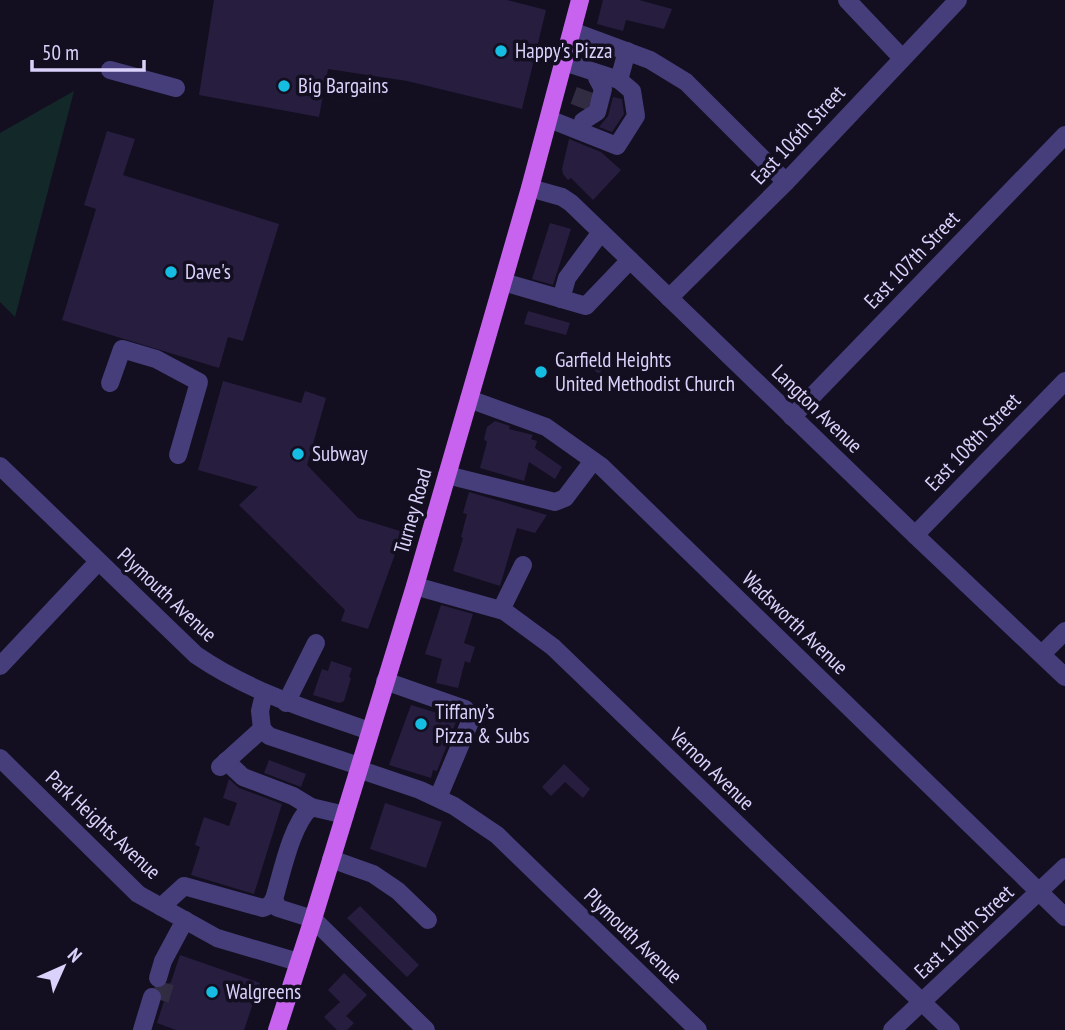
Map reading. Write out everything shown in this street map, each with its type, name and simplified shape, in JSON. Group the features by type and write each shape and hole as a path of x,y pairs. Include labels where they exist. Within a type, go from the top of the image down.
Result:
{"main road":[{"name":"Turney Road","path":"277,1030 415,586 530,188 580,0"}],"street":[{"path":"847,0 902,58"},
{"name":"East 106th Street","path":"669,298 786,182 958,0"},
{"path":"572,31 650,60 686,82 786,182"},
{"path":"619,80 627,51"},
{"path":"549,118 581,119 597,112 603,89 594,78 564,62"},
{"path":"110,70 176,88"},
{"path":"581,119 617,146 636,116 632,90 619,80 594,78"},
{"name":"East 107th Street","path":"792,417 1065,135"},
{"name":"Langton Avenue","path":"530,188 562,197 601,232 1065,677"},
{"path":"561,299 570,274 601,232"},
{"path":"503,282 586,306 630,260"},
{"path":"110,383 122,349 156,359 199,382 178,455"},
{"name":"East 108th Street","path":"915,535 1065,381"},
{"name":"Wadsworth Avenue","path":"469,400 546,427 593,461 1065,917"},
{"path":"447,475 555,502 565,498 593,461"},
{"name":"Plymouth Avenue","path":"0,466 196,655 231,678 264,694 370,731"},
{"path":"0,666 98,562"},
{"path":"501,610 523,565"},
{"name":"Vernon Avenue","path":"415,586 501,610 553,647 951,1030"},
{"path":"1042,654 1065,631"},
{"path":"286,703 316,643"},
{"path":"385,681 465,709 472,717 438,798"},
{"path":"264,694 260,711 261,729 223,764 311,807 345,815"},
{"name":"Plymouth Avenue","path":"261,729 270,736 438,798 497,835 698,1030"},
{"name":"Park Heights Avenue","path":"0,758 138,894 217,938 298,962"},
{"path":"161,906 184,887 263,908 270,905 304,813 311,807"},
{"path":"331,859 373,874 398,891 428,920"},
{"name":"East 110th Street","path":"892,1030 1065,867"},
{"path":"274,899 278,908 313,919 426,1030"},
{"path":"162,979 163,961 188,922"},
{"path":"142,1030 156,998 150,1030"}],"green space":[{"path":"74,91 15,317 0,302 0,133"}],"building":[{"path":"214,0 507,0 546,10 522,109 407,81 328,69 319,117 199,95"},
{"path":"603,0 639,0 672,9 664,29 626,20 623,31 597,24"},
{"path":"613,97 622,99 624,114 612,132 599,127 608,116"},
{"name":"Dave's","path":"107,131 135,139 123,175 279,224 243,341 228,337 219,368 62,320 96,209 84,205"},
{"path":"569,139 601,152 621,170 593,200 571,178 568,180 563,174"},
{"path":"550,223 571,229 553,285 532,279"},
{"path":"528,311 570,323 566,335 524,324"},
{"path":"597,349 610,359 599,374 586,364"},
{"path":"223,381 301,403 305,391 326,398 307,465 358,518 403,532 368,629 341,621 345,610 239,505 258,487 198,470"},
{"path":"495,421 510,426 509,429 533,435 531,439 537,441 535,448 562,467 555,479 529,462 524,481 480,468 487,442 484,439 487,427"},
{"path":"469,492 547,515 535,533 517,528 500,586 453,571 463,538 461,537 467,514 463,513"},
{"path":"441,605 473,614 464,643 475,647 470,663 465,661 458,688 436,683 442,659 425,654"},
{"path":"331,661 352,668 344,701 339,703 313,695 322,669 328,671"},
{"path":"411,705 457,719 437,771 433,770 431,778 389,765"},
{"path":"269,760 306,774 301,787 264,773"},
{"path":"564,764 590,789 583,798 565,782 551,796 542,787"},
{"path":"229,779 239,788 282,804 254,894 191,875 200,847 195,845 204,817 229,826 237,803 223,798"},
{"path":"385,803 442,822 426,868 370,849"},
{"path":"360,906 419,965 407,977 347,918"},
{"name":"Walgreens","path":"180,955 260,983 244,1030 176,1030 157,1023 164,1001 160,989 171,982"},
{"path":"344,973 367,995 346,1016 354,1023 347,1030 337,1030 324,1017 340,1002 328,990"}],"tunnel":[{"path":"579,107 588,83"},
{"path":"160,1000 166,980"}],"place":[{"name":"Happy's Pizza","path":"501,51"},
{"name":"Big Bargains","path":"284,86"},
{"name":"Dave's","path":"171,272"},
{"name":"Garfield Heights United Methodist Church","path":"541,372"},
{"name":"Subway","path":"298,454"},
{"name":"Tiffany’s Pizza & Subs","path":"421,724"},
{"name":"Walgreens","path":"212,992"}]}
